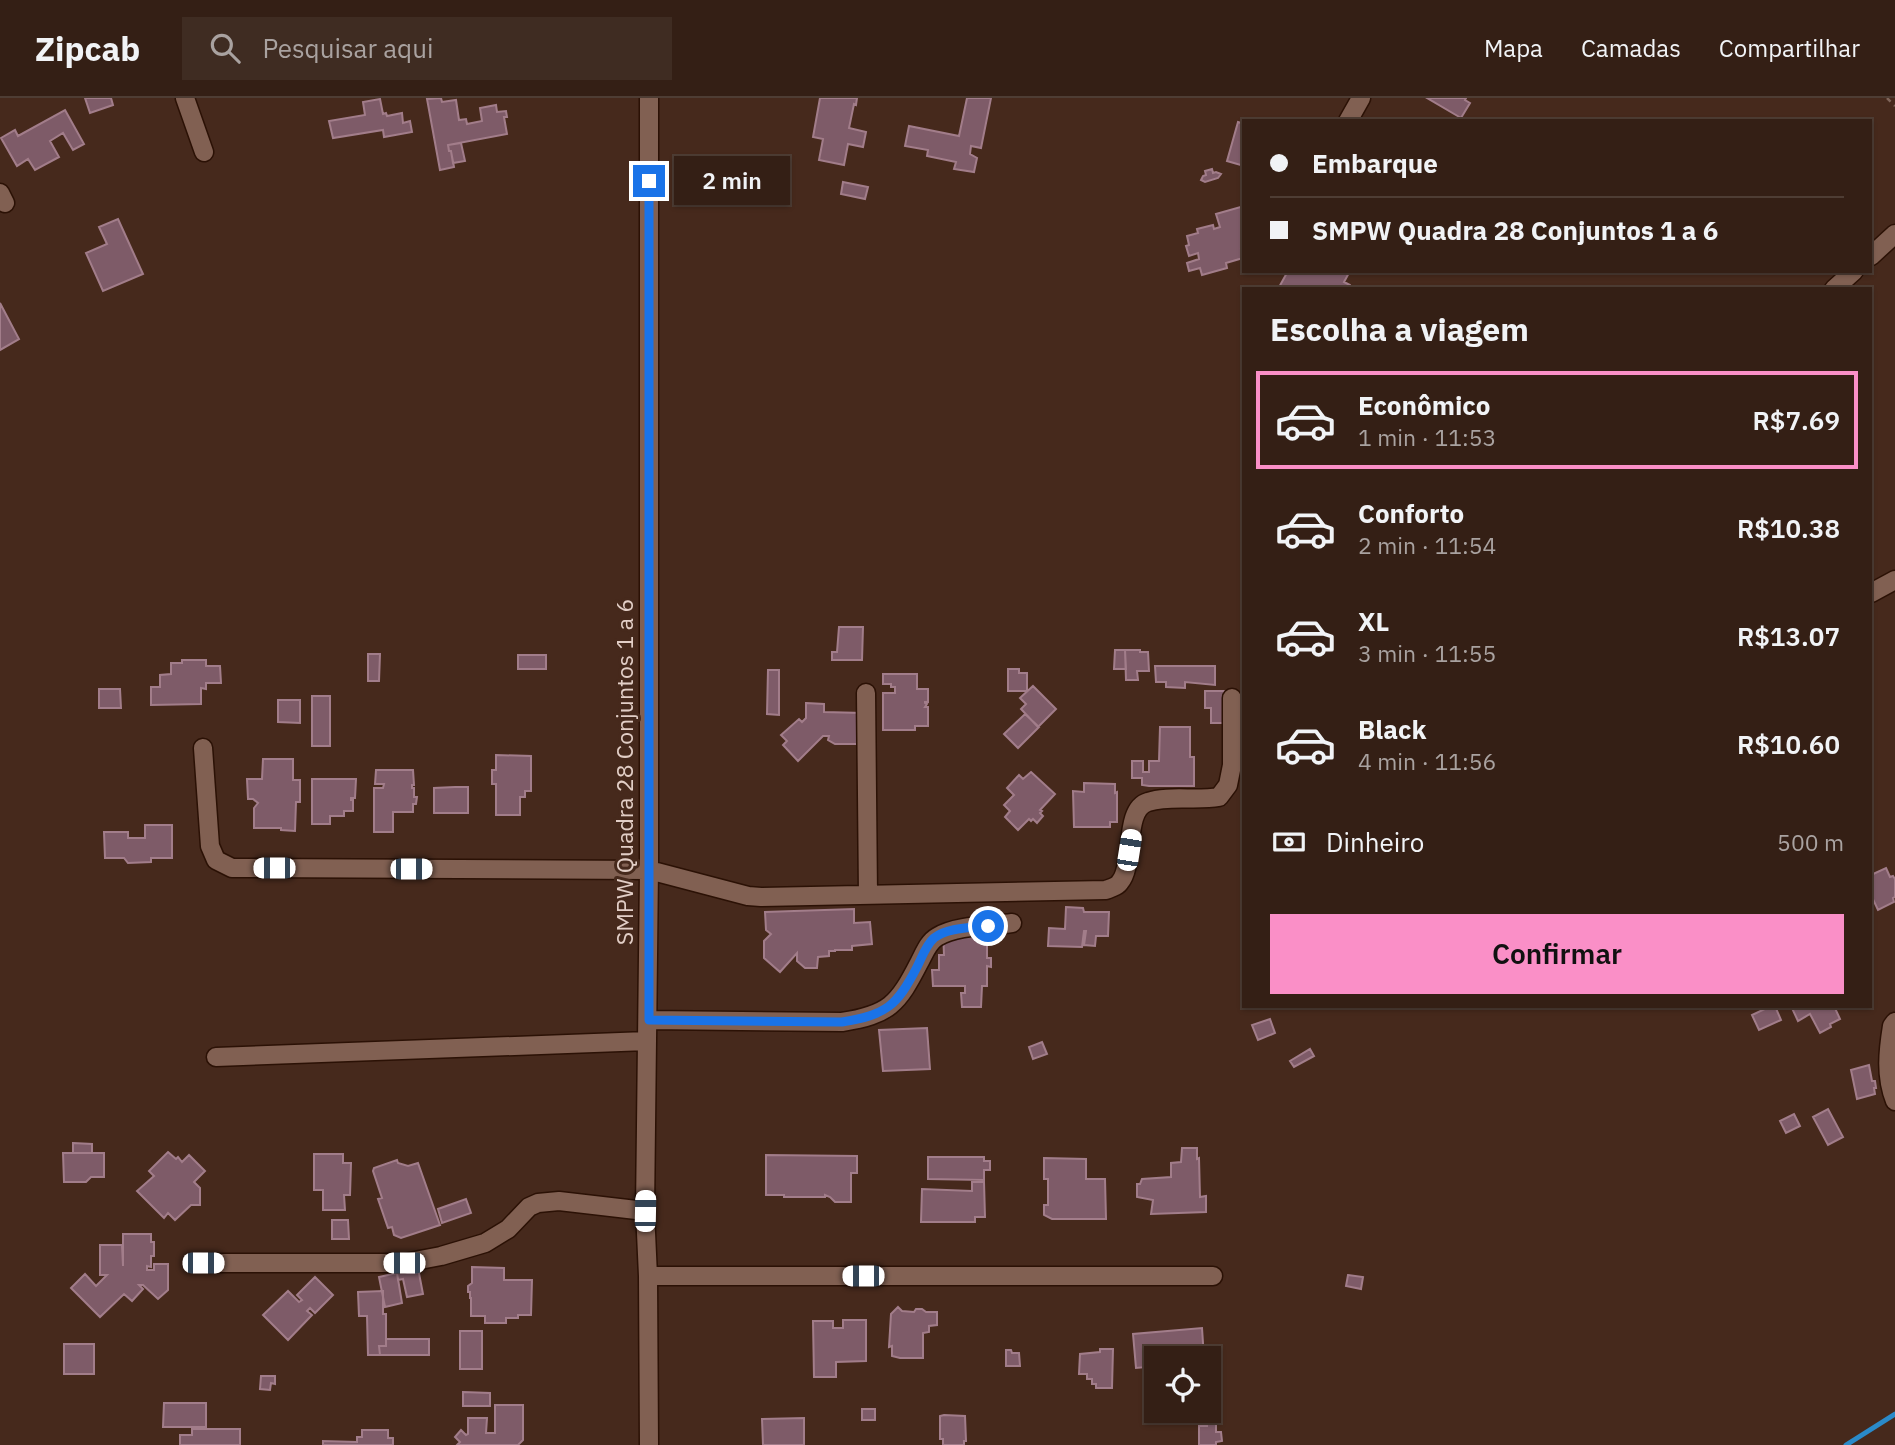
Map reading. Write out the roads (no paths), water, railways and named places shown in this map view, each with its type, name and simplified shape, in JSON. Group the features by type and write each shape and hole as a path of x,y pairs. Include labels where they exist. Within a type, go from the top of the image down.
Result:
{"street":[{"path":"185,98 204,152"},
{"name":"SMPW Quadra 28 Conjuntos 1 a 6","path":"649,98 649,1020 645,1211 649,1445"},
{"path":"1349,119 1361,98"},
{"path":"1872,255 1895,234"},
{"path":"1836,287 1852,273"},
{"path":"1872,592 1895,580"},
{"path":"866,692 868,894"},
{"path":"203,748 211,846 216,860 232,868 649,870 748,896 1106,890 1120,883 1126,870 1134,820 1141,805 1147,802 1219,797 1228,785 1232,765 1232,698"},
{"path":"649,1020 842,1022 867,1018 894,1004 934,938 948,932 1012,923"},
{"path":"1895,1022 1887,1057 1890,1089 1895,1101"},
{"path":"216,1057 647,1041"},
{"path":"203,1263 404,1263 485,1244 508,1230 529,1208 538,1203 559,1200 645,1211"},
{"path":"648,1276 1213,1276"}],"waterway":[{"path":"1846,1445 1895,1414"}]}
